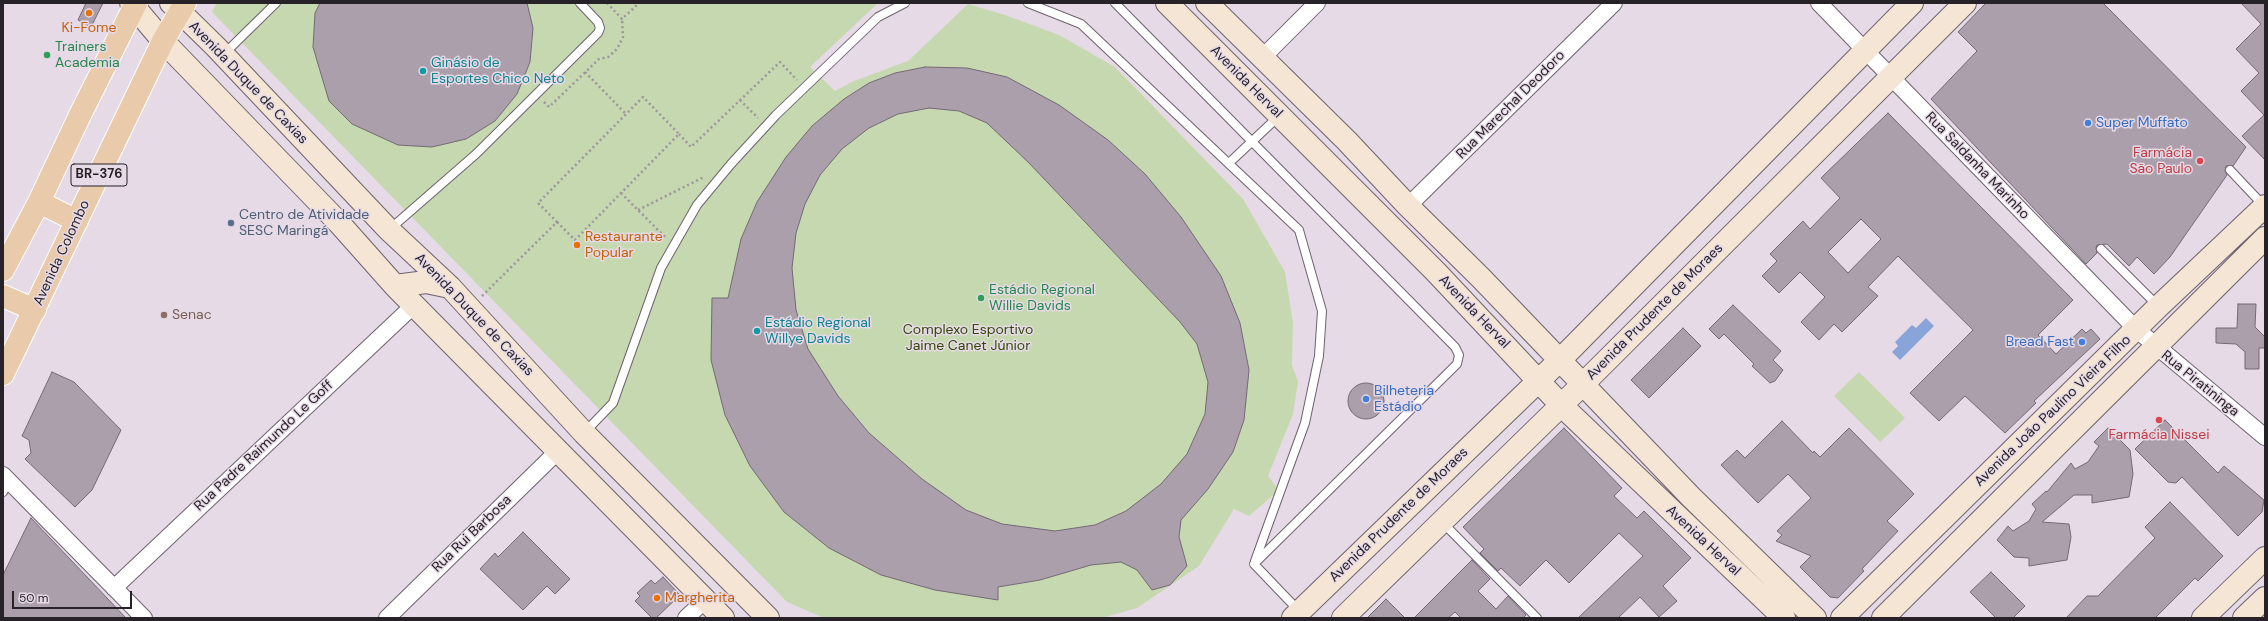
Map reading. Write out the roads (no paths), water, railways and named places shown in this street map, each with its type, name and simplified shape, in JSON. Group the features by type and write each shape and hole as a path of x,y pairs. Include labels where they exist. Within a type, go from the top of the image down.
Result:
{"main road":[{"name":"Avenida Herval","path":"1167,3 1436,272 1561,405 1784,618"},
{"name":"Avenida Herval","path":"1207,3 1347,141 1408,206 1481,278 1691,497 1815,618"},
{"name":"Avenida Prudente de Moraes","path":"1296,615 1538,379 1559,361 1864,49 1912,3"},
{"name":"Avenida Prudente de Moraes","path":"1343,618 1582,385 1890,76 1965,3"},
{"path":"133,4 164,41 338,223 395,286 723,618"},
{"name":"BR-376","path":"3,270 39,202 133,4"},
{"name":"Avenida Duque de Caxias","path":"178,6 389,230 450,286 584,433 768,618"},
{"name":"Avenida Colombo","path":"3,374 164,41 178,6"},
{"path":"1194,30 1233,29"},
{"path":"1347,141 1354,190"},
{"path":"334,173 337,184 338,223"},
{"path":"39,202 77,221"},
{"name":"Avenida João Paulino Vieira Filho","path":"1842,618 2158,307 2265,207"},
{"name":"Avenida João Paulino Vieira Filho","path":"1883,618 2265,238"},
{"path":"1436,272 1481,278"},
{"path":"395,286 426,282 450,286"},
{"path":"3,296 34,310"},
{"path":"1691,497 1691,530"},
{"path":"2204,618 2265,558"},
{"path":"2244,618 2265,598"}],"street":[{"path":"1262,58 1317,3"},
{"name":"Rua Marechal Deodoro","path":"1408,206 1614,3"},
{"name":"Rua Saldanha Marinho","path":"1819,3 2136,329"},
{"name":"Rua Padre Raimundo Le Goff","path":"114,588 414,305"},
{"name":"Rua Piratininga","path":"2136,329 2265,437"},
{"name":"Rua Rui Barbosa","path":"387,618 558,451"},
{"path":"5,483 144,618"},
{"path":"686,618 705,600"}],"lane":[{"path":"223,55 276,3"},
{"path":"389,230 476,154 598,33 600,28 598,22 580,3"},
{"path":"584,433 613,403 661,268 698,205 731,164 766,126 878,17 905,3"},
{"path":"1028,3 1081,24 1299,230 1322,310 1319,356 1305,423 1254,564"},
{"path":"1115,3 1455,347 1458,356 1457,364 1254,564"},
{"path":"1229,163 1251,141 1280,116"},
{"path":"2230,170 2265,207"},
{"path":"2101,249 2158,307"},
{"path":"1442,521 1537,618"},
{"path":"1254,564 1296,615"}],"water":[{"path":"1926,318 1934,326 1900,360 1892,352 1898,346 1895,342 1912,325 1916,328"}],"place":[{"name":"Ki-Fome","path":"89,13"},
{"name":"Trainers Academia","path":"47,55"},
{"name":"Ginásio de Esportes Chico Neto","path":"423,71"},
{"name":"Super Muffato","path":"2088,123"},
{"name":"Farmácia São Paulo","path":"2200,161"},
{"name":"Centro de Atividade SESC Maringá","path":"231,223"},
{"name":"Restaurante Popular","path":"577,245"},
{"name":"Estádio Regional Willie Davids","path":"981,298"},
{"name":"Senac","path":"164,315"},
{"name":"Estádio Regional Willye Davids","path":"757,331"},
{"name":"Bread Fast","path":"2082,342"},
{"name":"Bilheteria Estádio","path":"1366,399"},
{"name":"Farmácia Nissei","path":"2159,420"},
{"name":"Margherita","path":"657,598"}],"park label":[{"name":"Complexo Esportivo Jaime Canet Júnior","path":"968,338"}]}
